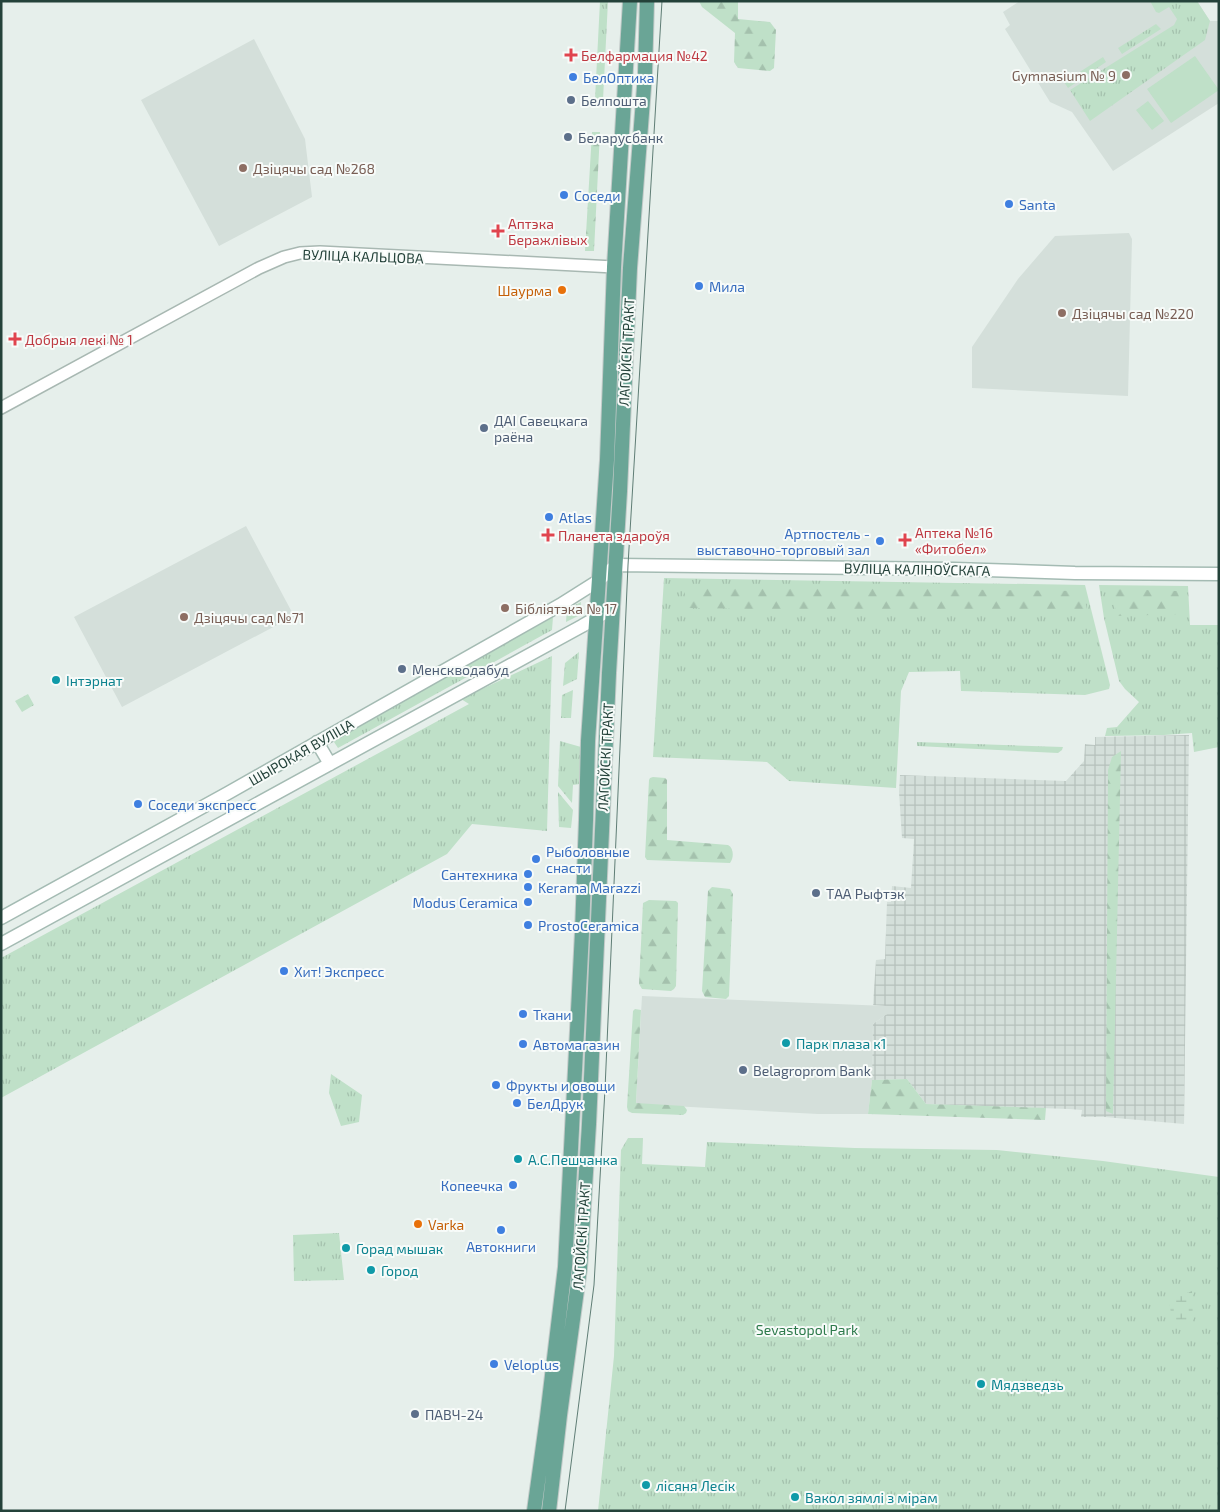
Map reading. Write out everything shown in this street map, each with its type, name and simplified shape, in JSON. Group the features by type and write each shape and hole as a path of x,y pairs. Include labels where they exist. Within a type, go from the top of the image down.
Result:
{"main road":[{"name":"ЛАГОЙСКІ ТРАКТ","path":"534,1511 565,1267 585,867 588,741 606,460 614,267 630,1"},
{"name":"ЛАГОЙСКІ ТРАКТ","path":"549,1511 580,1268 589,1124 630,268 645,74 647,1"},
{"path":"626,74 632,82 640,79 645,74"},
{"path":"614,267 630,268"},
{"name":"ШЫРОКАЯ ВУЛІЦА","path":"1,918 560,605 598,582 616,565"},
{"name":"ВУЛІЦА КАЛІНОЎСКАГА","path":"616,565 954,569 1075,574 1219,574"},
{"name":"ШЫРОКАЯ ВУЛІЦА","path":"1,944 613,608"},
{"path":"582,626 589,628 594,637"},
{"path":"318,742 330,764"},
{"path":"573,1124 589,1124"}],"street":[{"name":"ВУЛІЦА КАЛЬЦОВА","path":"1,408 259,268 300,252 614,267"}],"shaded area":[{"name":"Gymnasium № 9","path":"1020,1 1197,1 1210,21 1219,21 1219,103 1113,171 1072,112 1050,102 1005,29 1010,25 1003,12"},
{"name":"Дзіцячы сад №268","path":"254,39 305,139 312,197 219,246 141,100"},
{"name":"Дзіцячы сад №220","path":"1129,233 1132,239 1128,396 972,388 972,347 1018,279 1055,236"},
{"name":"Дзіцячы сад №71","path":"246,526 294,616 122,707 74,617"},
{"path":"1189,735 1184,1124 1105,1117 1081,1117 1082,1110 926,1104 907,1079 872,1080 873,1024 887,1014 887,1006 873,1005 876,960 885,959 887,902 891,902 892,886 911,888 914,839 902,838 899,792 900,775 1066,781 1084,761 1085,744 1095,745 1095,737"},
{"path":"642,996 887,1006 887,1014 873,1024 872,1080 868,1114 818,1114 636,1104"}],"green space":[{"path":"600,1 608,1 603,100 595,99"},
{"path":"699,1 738,1 738,19 770,22 776,30 774,68 770,71 738,68 734,62 735,33 702,7"},
{"path":"1150,1 1197,1 1210,21 1205,40 1090,121 1070,90 1174,25 1177,19 1169,7 1159,13 1156,12"},
{"path":"1156,24 1161,29 1122,54 1118,48"},
{"path":"1195,56 1219,90 1171,123 1147,89"},
{"path":"1103,57 1106,62 1068,88 1064,82"},
{"path":"1148,101 1164,121 1152,130 1136,110"},
{"path":"592,132 600,132 594,251 585,251"},
{"path":"664,578 1085,585 1110,685 1109,689 1085,695 961,691 960,671 909,672 901,691 896,788 789,781 767,762 653,757"},
{"path":"1099,585 1188,586 1190,625 1219,625 1219,747 1194,752 1192,733 1105,736 1107,728 1117,727 1139,702 1119,681 1104,618"},
{"path":"683,586 1083,591 1088,614 688,608"},
{"path":"1109,589 1177,591 1186,614 1118,616"},
{"path":"581,602 580,615 566,622 567,609"},
{"path":"553,617 552,630 338,748 332,739"},
{"path":"579,652 577,679 563,686 565,663"},
{"path":"552,656 547,831 472,824 447,854 1,1098 1,958 469,704 461,699"},
{"path":"573,690 571,718 561,718 562,695"},
{"path":"28,694 34,705 22,712 15,701"},
{"path":"560,741 581,747 580,784 573,785 572,803 558,786"},
{"path":"917,742 1063,747 1058,753 917,746"},
{"path":"1121,751 1113,1114 1106,1111 1108,770 1112,757"},
{"path":"653,777 665,778 667,780 667,840 728,845 733,853 730,863 647,860 645,857 649,780"},
{"path":"558,792 573,810 571,828 559,827"},
{"path":"712,887 730,889 733,894 729,996 726,999 705,997 702,991 708,891"},
{"path":"649,900 676,901 678,903 676,986 671,991 642,989 639,984 643,903"},
{"path":"635,1009 641,1010 636,1103 684,1106 687,1110 683,1115 632,1113 628,1111 633,1011"},
{"path":"331,1074 362,1095 359,1122 341,1126 329,1093"},
{"path":"907,1079 926,1104 1046,1108 1045,1120 868,1114 872,1080"},
{"name":"Sevastopol Park","path":"628,1138 643,1138 642,1164 705,1167 707,1142 855,1148 997,1150 1103,1161 1219,1177 1219,1511 598,1511 614,1356 621,1150"},
{"path":"339,1233 344,1280 294,1281 293,1235"},
{"path":"1192,1292 1193,1323 1173,1326 1168,1294"}],"tram line":[{"path":"565,1511 594,1285 605,1089 628,565 662,1"}],"place":[{"name":"Белфармация №42","path":"571,55"},
{"name":"Gymnasium № 9","path":"1126,75"},
{"name":"БелОптика","path":"573,77"},
{"name":"Белпошта","path":"571,100"},
{"name":"Беларусбанк","path":"568,137"},
{"name":"Дзіцячы сад №268","path":"243,168"},
{"name":"Соседи","path":"564,195"},
{"name":"Santa","path":"1009,204"},
{"name":"Аптэка Беражлівых","path":"498,231"},
{"name":"Мила","path":"699,286"},
{"name":"Шаурма","path":"562,290"},
{"name":"Дзіцячы сад №220","path":"1062,313"},
{"name":"Добрыя лекі № 1","path":"15,339"},
{"name":"ДАІ Савецкага раёна","path":"484,428"},
{"name":"Atlas","path":"549,517"},
{"name":"Планета здароўя","path":"548,535"},
{"name":"Аптека №16 «Фитобел»","path":"905,540"},
{"name":"Артпостель - выставочно-торговый зал","path":"880,541"},
{"name":"Бібліятэка № 17","path":"505,608"},
{"name":"Дзіцячы сад №71","path":"184,617"},
{"name":"Менскводабуд","path":"402,669"},
{"name":"Інтэрнат","path":"56,680"},
{"name":"Соседи экспресс","path":"138,804"},
{"name":"Рыболовные снасти","path":"536,859"},
{"name":"Сантехника","path":"528,874"},
{"name":"Kerama Marazzi","path":"528,887"},
{"name":"ТАА Рыфтэк","path":"816,893"},
{"name":"Modus Ceramica","path":"528,902"},
{"name":"ProstoCeramica","path":"528,925"},
{"name":"Хит! Экспресс","path":"284,971"},
{"name":"Ткани","path":"523,1014"},
{"name":"Парк плаза к1","path":"786,1043"},
{"name":"Автомагазин","path":"523,1044"},
{"name":"Belagroprom Bank","path":"743,1070"},
{"name":"Фрукты и овощи","path":"496,1085"},
{"name":"БелДрук","path":"517,1103"},
{"name":"А.С.Пешчанка","path":"518,1159"},
{"name":"Копеечка","path":"513,1185"},
{"name":"Varka","path":"418,1224"},
{"name":"Автокниги","path":"501,1230"},
{"name":"Горад мышак","path":"346,1248"},
{"name":"Город","path":"371,1270"},
{"name":"Veloplus","path":"494,1364"},
{"name":"Мядзведзь","path":"981,1384"},
{"name":"ПАВЧ-24","path":"415,1414"},
{"name":"лісяня Лесік","path":"646,1485"},
{"name":"Вакол зямлі з мірам","path":"795,1497"}]}
